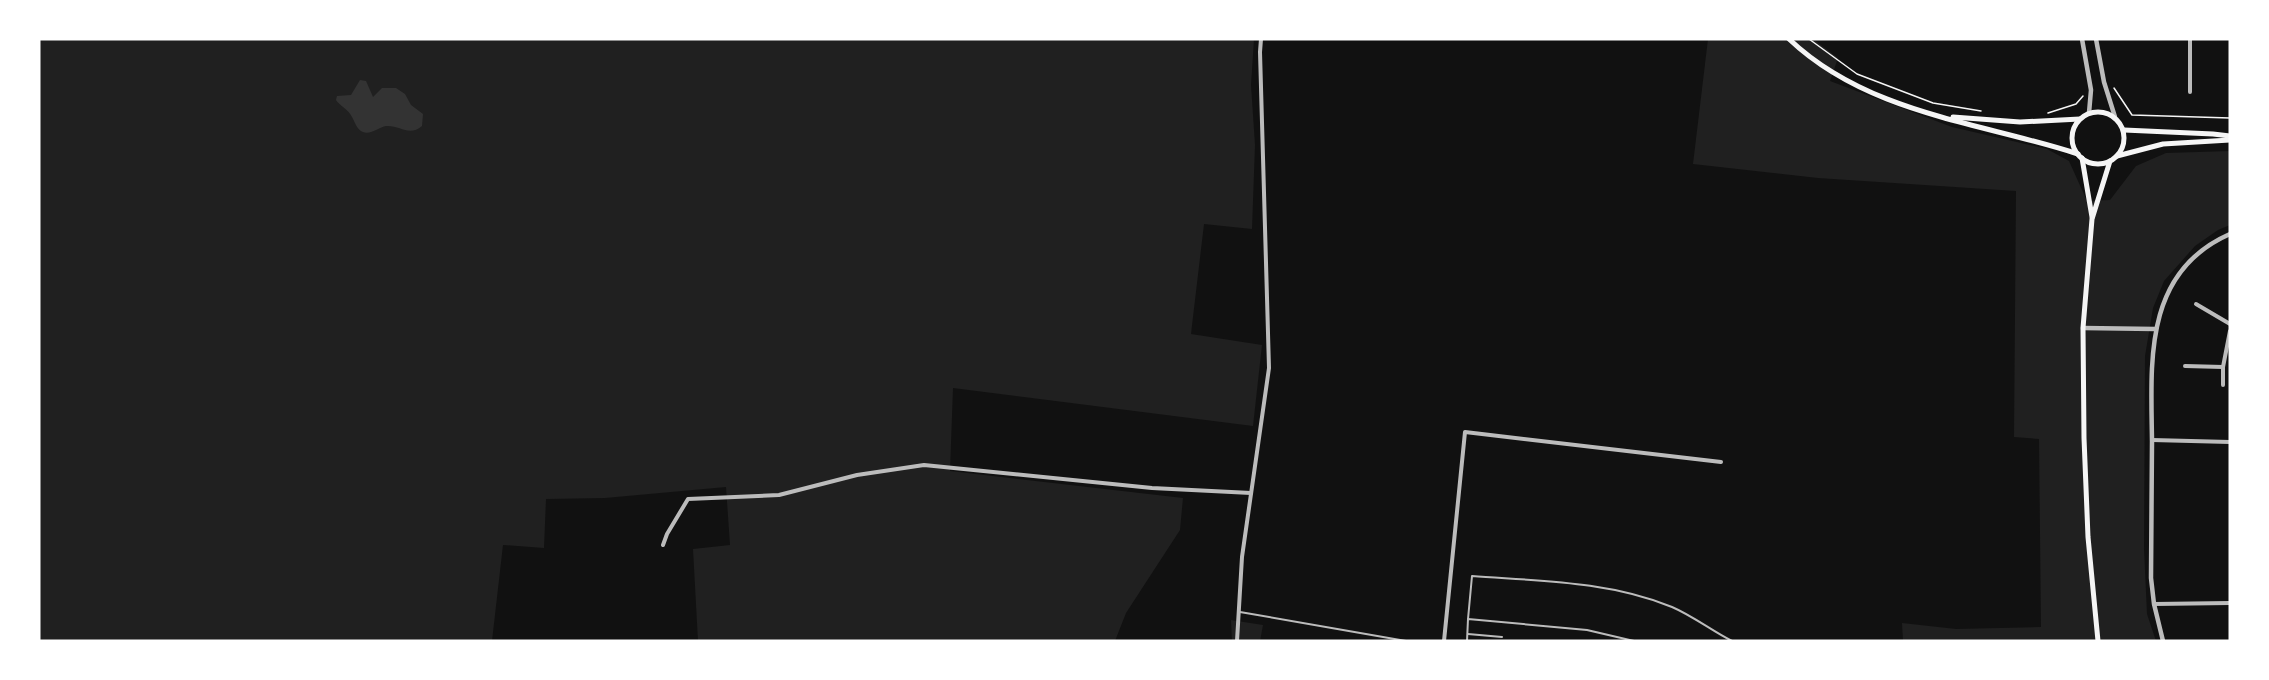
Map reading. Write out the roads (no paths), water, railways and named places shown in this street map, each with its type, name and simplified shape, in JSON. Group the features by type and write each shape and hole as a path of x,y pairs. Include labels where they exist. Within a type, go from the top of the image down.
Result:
{"main road":[{"path":"1789,39 1832,72 1893,102 1948,117 1966,125 2042,142 2095,164 2163,144 2230,138"},
{"path":"2092,219 2080,156 2072,140 2073,132 2080,119 2089,113 2107,113 2115,117 2124,130 2124,144 2117,156"},
{"path":"1948,117 2020,122 2080,119"},
{"path":"2124,130 2230,138"},
{"path":"2098,641 2088,526 2083,328 2092,219 2110,161"}],"street":[{"path":"1237,641 1242,557 1269,368 1260,52 1262,39"},
{"path":"2082,39 2091,90 2089,113"},
{"path":"2096,39 2104,82 2115,117"},
{"path":"2190,39 2190,92"},
{"path":"2163,641 2154,604 2151,578 2152,364 2155,329 2166,297 2179,274 2196,255 2215,241 2230,234"},
{"path":"2196,304 2230,324"},
{"path":"2083,328 2155,329"},
{"path":"2223,385 2223,367 2230,331"},
{"path":"2185,366 2223,367"},
{"path":"1443,641 1465,432 1721,462"},
{"path":"2152,440 2230,442"},
{"path":"663,545 688,499 779,495 857,475 924,465 1152,488 1251,493"},
{"path":"2154,604 2230,603"}],"lane":[{"path":"1467,641 1472,576 1573,584 1628,593 1665,605 1732,641"},
{"path":"1237,612 1406,641"},
{"path":"1468,619 1587,630 1634,641"},
{"path":"1468,634 1502,637"}]}
